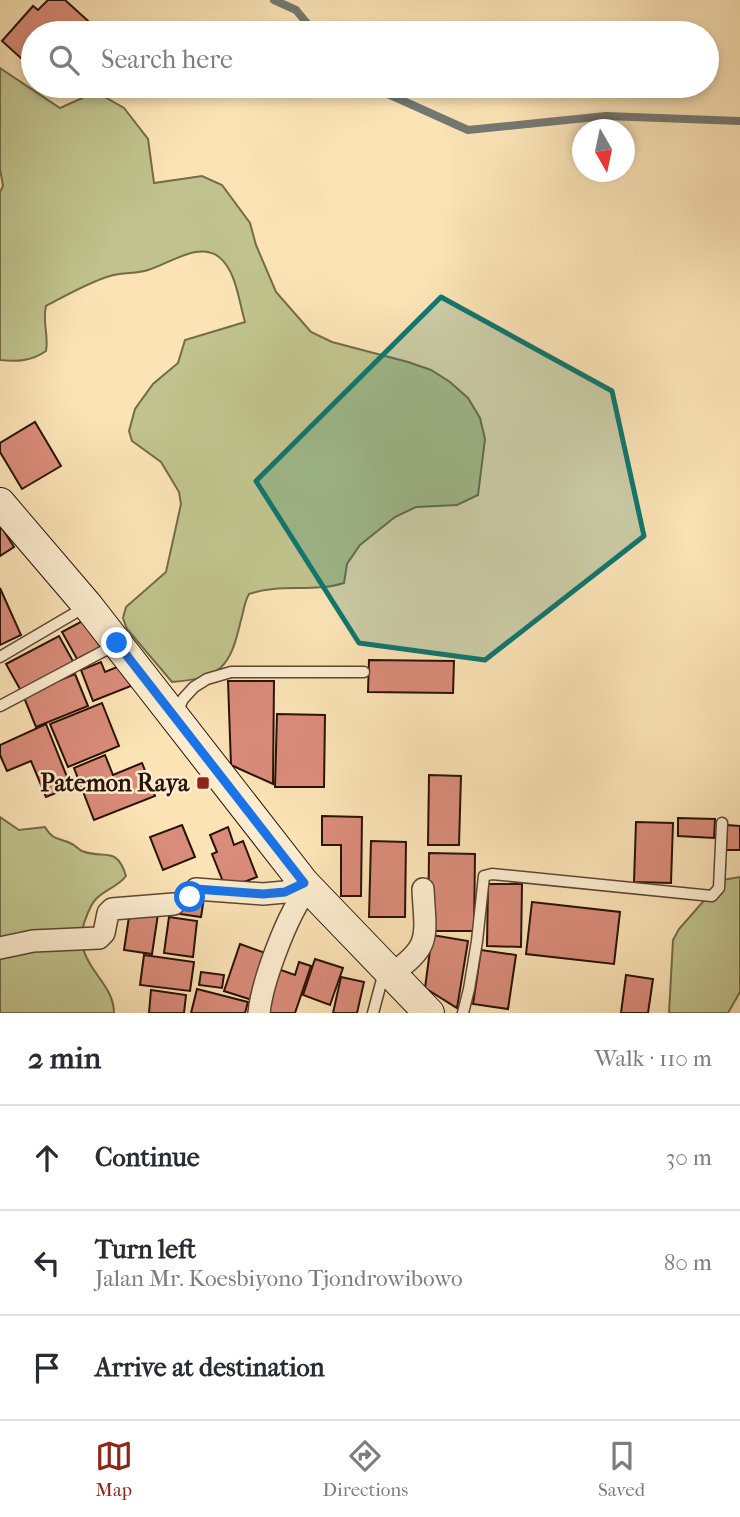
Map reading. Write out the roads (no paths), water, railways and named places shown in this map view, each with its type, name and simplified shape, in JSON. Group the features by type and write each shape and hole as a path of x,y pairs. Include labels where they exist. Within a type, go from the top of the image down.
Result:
{"main road":[{"path":"0,503 88,606 306,886 429,1013"}],"street":[{"path":"0,948 33,941 99,938 104,933 107,913 111,909 182,900 196,889 263,894 306,886"},
{"path":"259,1013 277,948 306,886"},
{"path":"388,971 413,959 423,941 423,889"}],"lane":[{"path":"0,657 88,606"},
{"path":"0,706 117,643"},
{"path":"175,717 183,699 194,687 207,679 231,672 364,672"},
{"path":"463,1013 477,941 484,876 492,874 712,896 719,888 722,824"},
{"path":"373,1013 388,971"}],"waterway":[{"path":"274,0 296,10 305,21"},
{"path":"397,98 468,130 606,116 740,121"}],"place":[{"name":"Patemon Raya","path":"203,783"}]}
